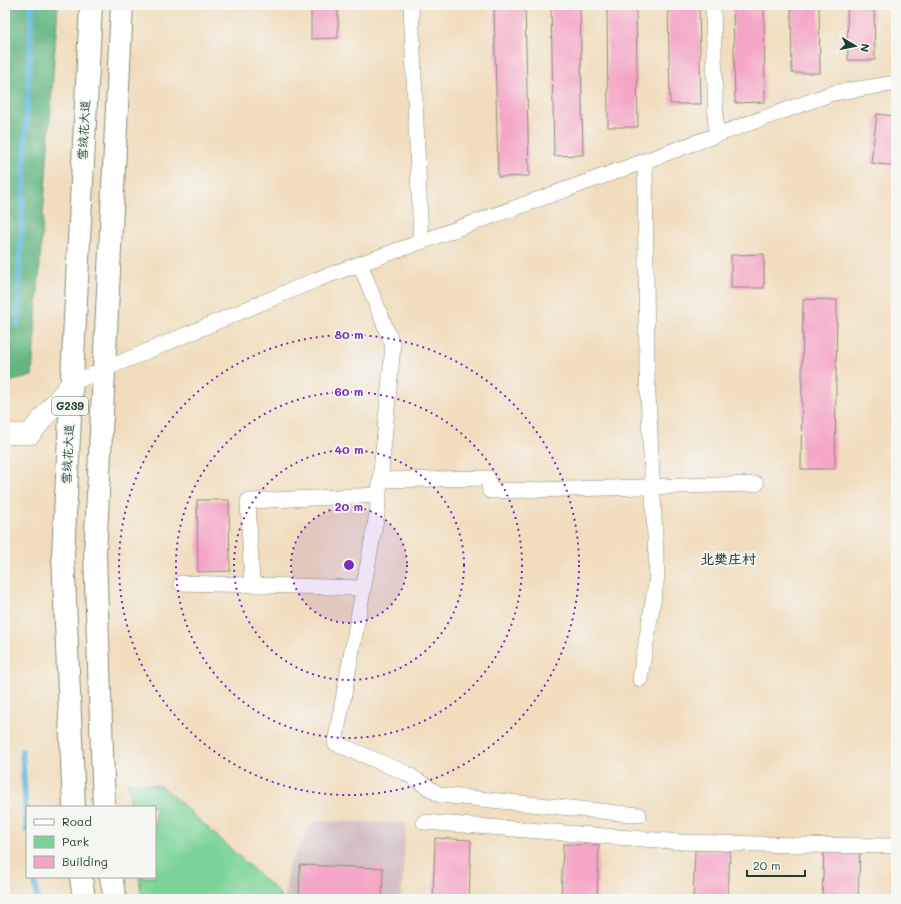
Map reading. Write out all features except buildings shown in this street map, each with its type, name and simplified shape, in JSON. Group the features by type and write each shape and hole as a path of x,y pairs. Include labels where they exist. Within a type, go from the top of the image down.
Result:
{"highway":[{"name":"雪绒花大道","path":"74,806 63,555 90,5"},
{"name":"G239","path":"104,806 95,555 122,5"},
{"path":"81,878 84,899"},
{"path":"112,878 115,899"}],"street":[{"path":"411,5 421,242"},
{"path":"713,5 716,135"},
{"path":"5,434 30,434 72,383 318,279 833,93 896,83"},
{"path":"640,679 657,577 647,374 645,161"},
{"path":"360,264 393,346 377,514 335,743 406,773 440,795 640,815"},
{"path":"380,480 488,478 490,491 756,484"},
{"path":"252,585 248,501 379,495"},
{"path":"181,583 363,588"},
{"path":"424,822 682,842 896,846"}],"shaded area":[{"path":"314,821 406,823 401,899 285,899 288,867"}],"green space":[{"path":"5,5 58,5 32,376 5,383"},
{"path":"128,782 162,786 280,894 280,899 142,899 139,878 156,878 156,806 131,806"}],"waterway":[{"path":"17,325 32,5"},
{"path":"22,751 26,814"},
{"path":"34,878 37,899"}],"district":[{"name":"北樊庄村","path":"728,559"}]}
